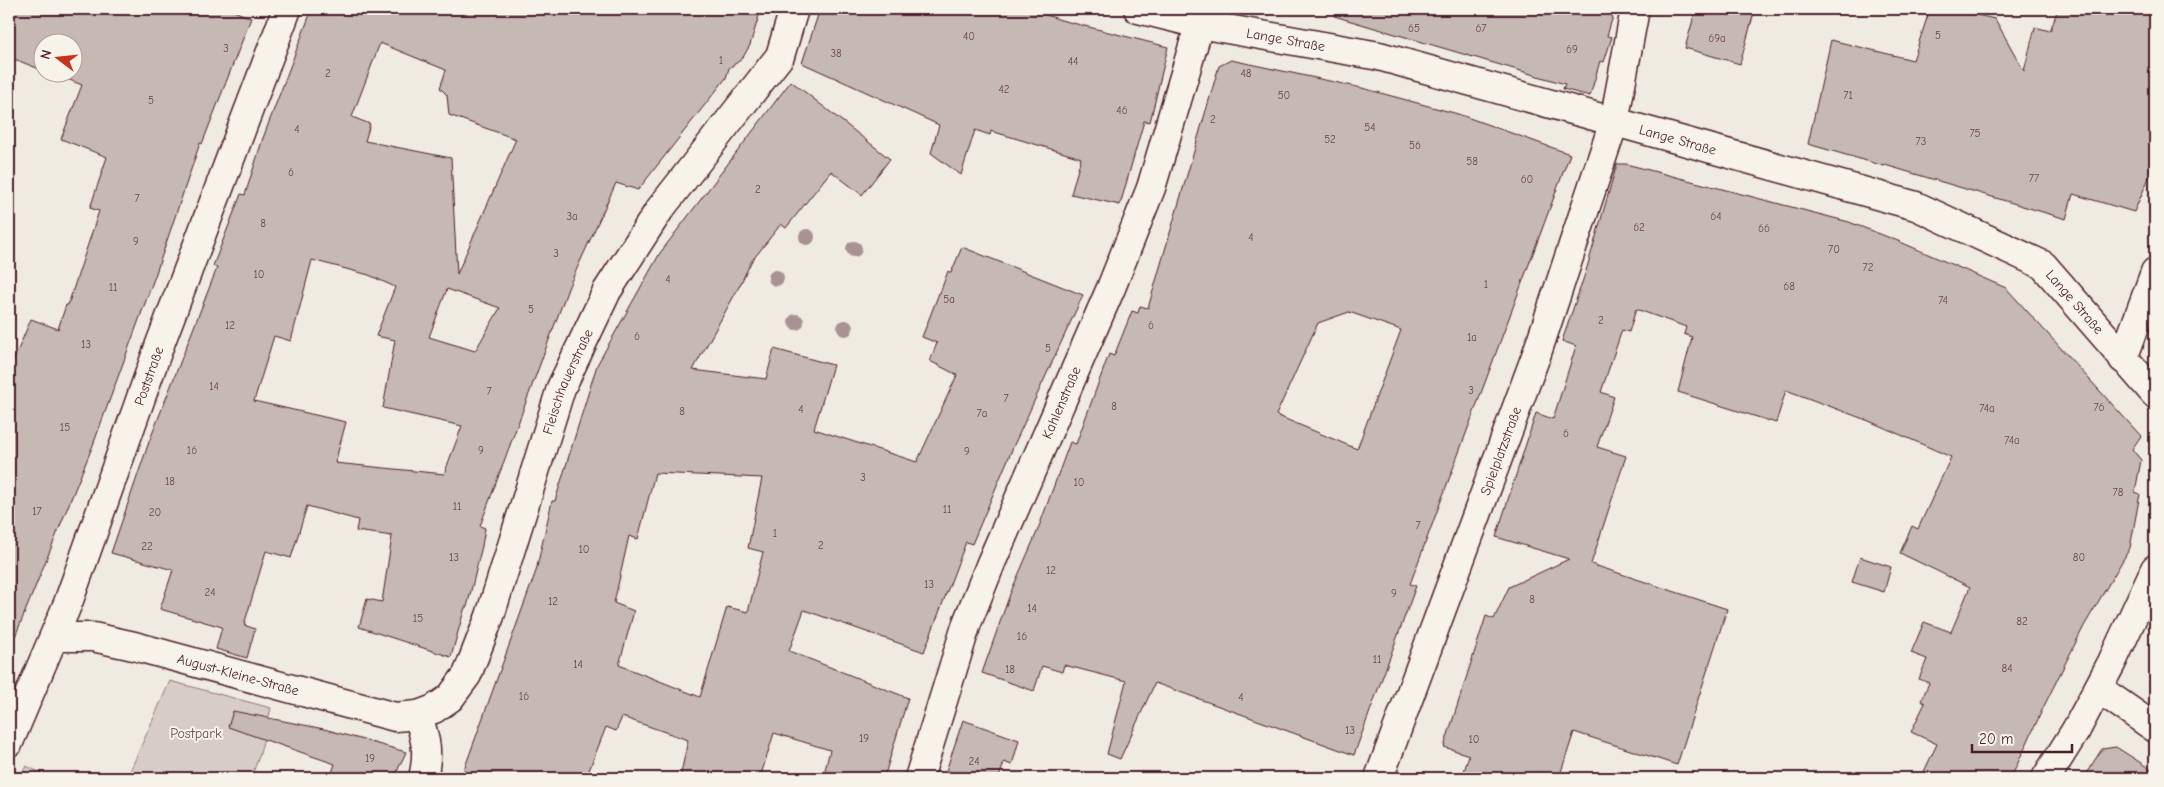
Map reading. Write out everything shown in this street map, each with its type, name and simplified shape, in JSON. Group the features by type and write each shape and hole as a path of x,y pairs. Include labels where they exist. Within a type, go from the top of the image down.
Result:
{"street":[{"name":"Poststraße","path":"9,742 55,637 160,344 287,9"},
{"name":"Fleischhauerstraße","path":"418,716 434,709 450,698 467,675 490,616 562,388 607,291 660,209 780,56 794,9"},
{"name":"Lange Straße","path":"1138,9 1202,16 1379,56 1916,206 2043,265 2155,394"},
{"name":"Spielplatzstraße","path":"1380,778 1537,353 1614,122 1635,9"},
{"name":"Kahlenstraße","path":"919,778 951,672 977,597 1111,288 1151,188 1202,16"},
{"path":"2123,359 2155,272"},
{"path":"2046,778 2099,689 2155,569"},
{"name":"August-Kleine-Straße","path":"55,637 93,637 395,717 418,716"},
{"path":"2099,689 2155,728"},
{"path":"418,716 428,759 423,778"}],"green space":[{"name":"Postpark","path":"170,681 271,708 260,754 251,778 127,778"},
{"path":"26,766 53,778 20,778"}],"building":[{"path":"9,9 229,9 251,18 202,144 200,143 155,276 93,445 10,649 9,371 31,319 58,329 66,305 68,305 99,211 90,208 107,157 61,139 82,85 75,82 82,82 82,32 32,32 32,66 9,57"},
{"path":"312,9 761,9 750,45 742,59 729,68 726,78 638,190 616,183 569,286 480,526 485,528 482,546 467,607 465,607 451,657 359,627 367,599 382,602 392,536 356,531 358,520 307,506 291,558 266,551 244,625 255,629 247,658 216,649 222,627 160,609 173,570 111,553 149,442 217,268 213,266 241,194 245,195 263,138","holes":["380,43 446,70 440,88 447,95 449,115 516,139 457,274 451,158 365,141 370,124 352,117","312,260 369,275 395,287 376,336 395,340 383,408 462,426 444,474 335,463 346,422 254,401 274,336 291,341","447,289 500,308 475,351 429,337"]},
{"path":"820,9 1029,9 1061,20 1168,47 1150,122 1144,121 1120,205 1071,194 1081,158 991,131 990,135 975,130 961,175 931,153 939,125 802,63"},
{"path":"1335,9 1615,9 1607,36 1612,37 1604,62 1600,61 1590,96 1563,89 1565,84 1334,16"},
{"path":"1696,9 1755,9 1740,64 1685,48"},
{"path":"1930,9 1950,9 1995,19 2024,71 2035,27 2050,31 2058,9 2155,9 2155,164 2134,212 2073,194 2066,219 1808,144 1831,40 1913,60"},
{"path":"1231,60 1362,88 1458,114 1570,154 1410,584 1416,586 1354,755 1155,683 1120,759 1107,754 1126,681 1064,665 1062,672 1042,666 1034,691 982,673 1010,594 1037,532 1070,442 1076,444 1109,354 1114,356 1132,311 1138,313 1140,306 1148,308 1219,66","holes":["1349,312 1401,330 1357,449 1276,415 1318,323"]},
{"path":"791,81 890,159 862,195 831,171 786,228 781,224 751,262 693,370 766,379 774,349 833,365 814,429 917,462 957,375 930,361 937,343 922,337 948,271 951,273 962,247 1083,295 1014,445 972,544 966,542 924,652 804,610 789,651 908,698 884,778 823,778 830,750 774,733 760,778 680,778 688,740 622,717 616,731 606,727 586,778 461,778 536,571 552,501 555,501 597,365 660,253","holes":["655,473 762,478 748,548 763,552 748,612 727,607 700,697 619,665 634,611 614,603 629,536 638,539"]},
{"path":"1617,164 1626,164 1849,222 2006,288 2141,436 2132,449 2141,460 2135,492 2140,494 2130,548 2084,626 2011,778 1921,778 1937,744 1911,732 1925,703 1921,701 1929,683 1919,679 1927,659 1911,653 1924,622 1951,632 1970,587 1900,553 1912,526 1918,529 1951,457 1869,421 1786,390 1776,423 1678,392 1692,337 1684,334 1686,327 1636,309 1629,332 1622,330 1601,392 1614,397 1597,447 1626,456 1591,564 1727,609 1677,765 1574,732 1559,778 1462,778 1469,755 1444,747 1486,616 1494,619 1509,587 1569,559 1496,537 1536,413 1553,419 1576,346 1562,341 1586,271"},
{"path":"1860,557 1891,567 1884,592 1852,582"},
{"path":"233,711 324,729 406,752 394,778 330,778 335,764 228,727"},
{"path":"963,720 1019,740 1012,765 1004,762 999,778 975,778 946,771"},
{"path":"2116,747 2155,772 2155,778 2083,778 2102,749"}]}
